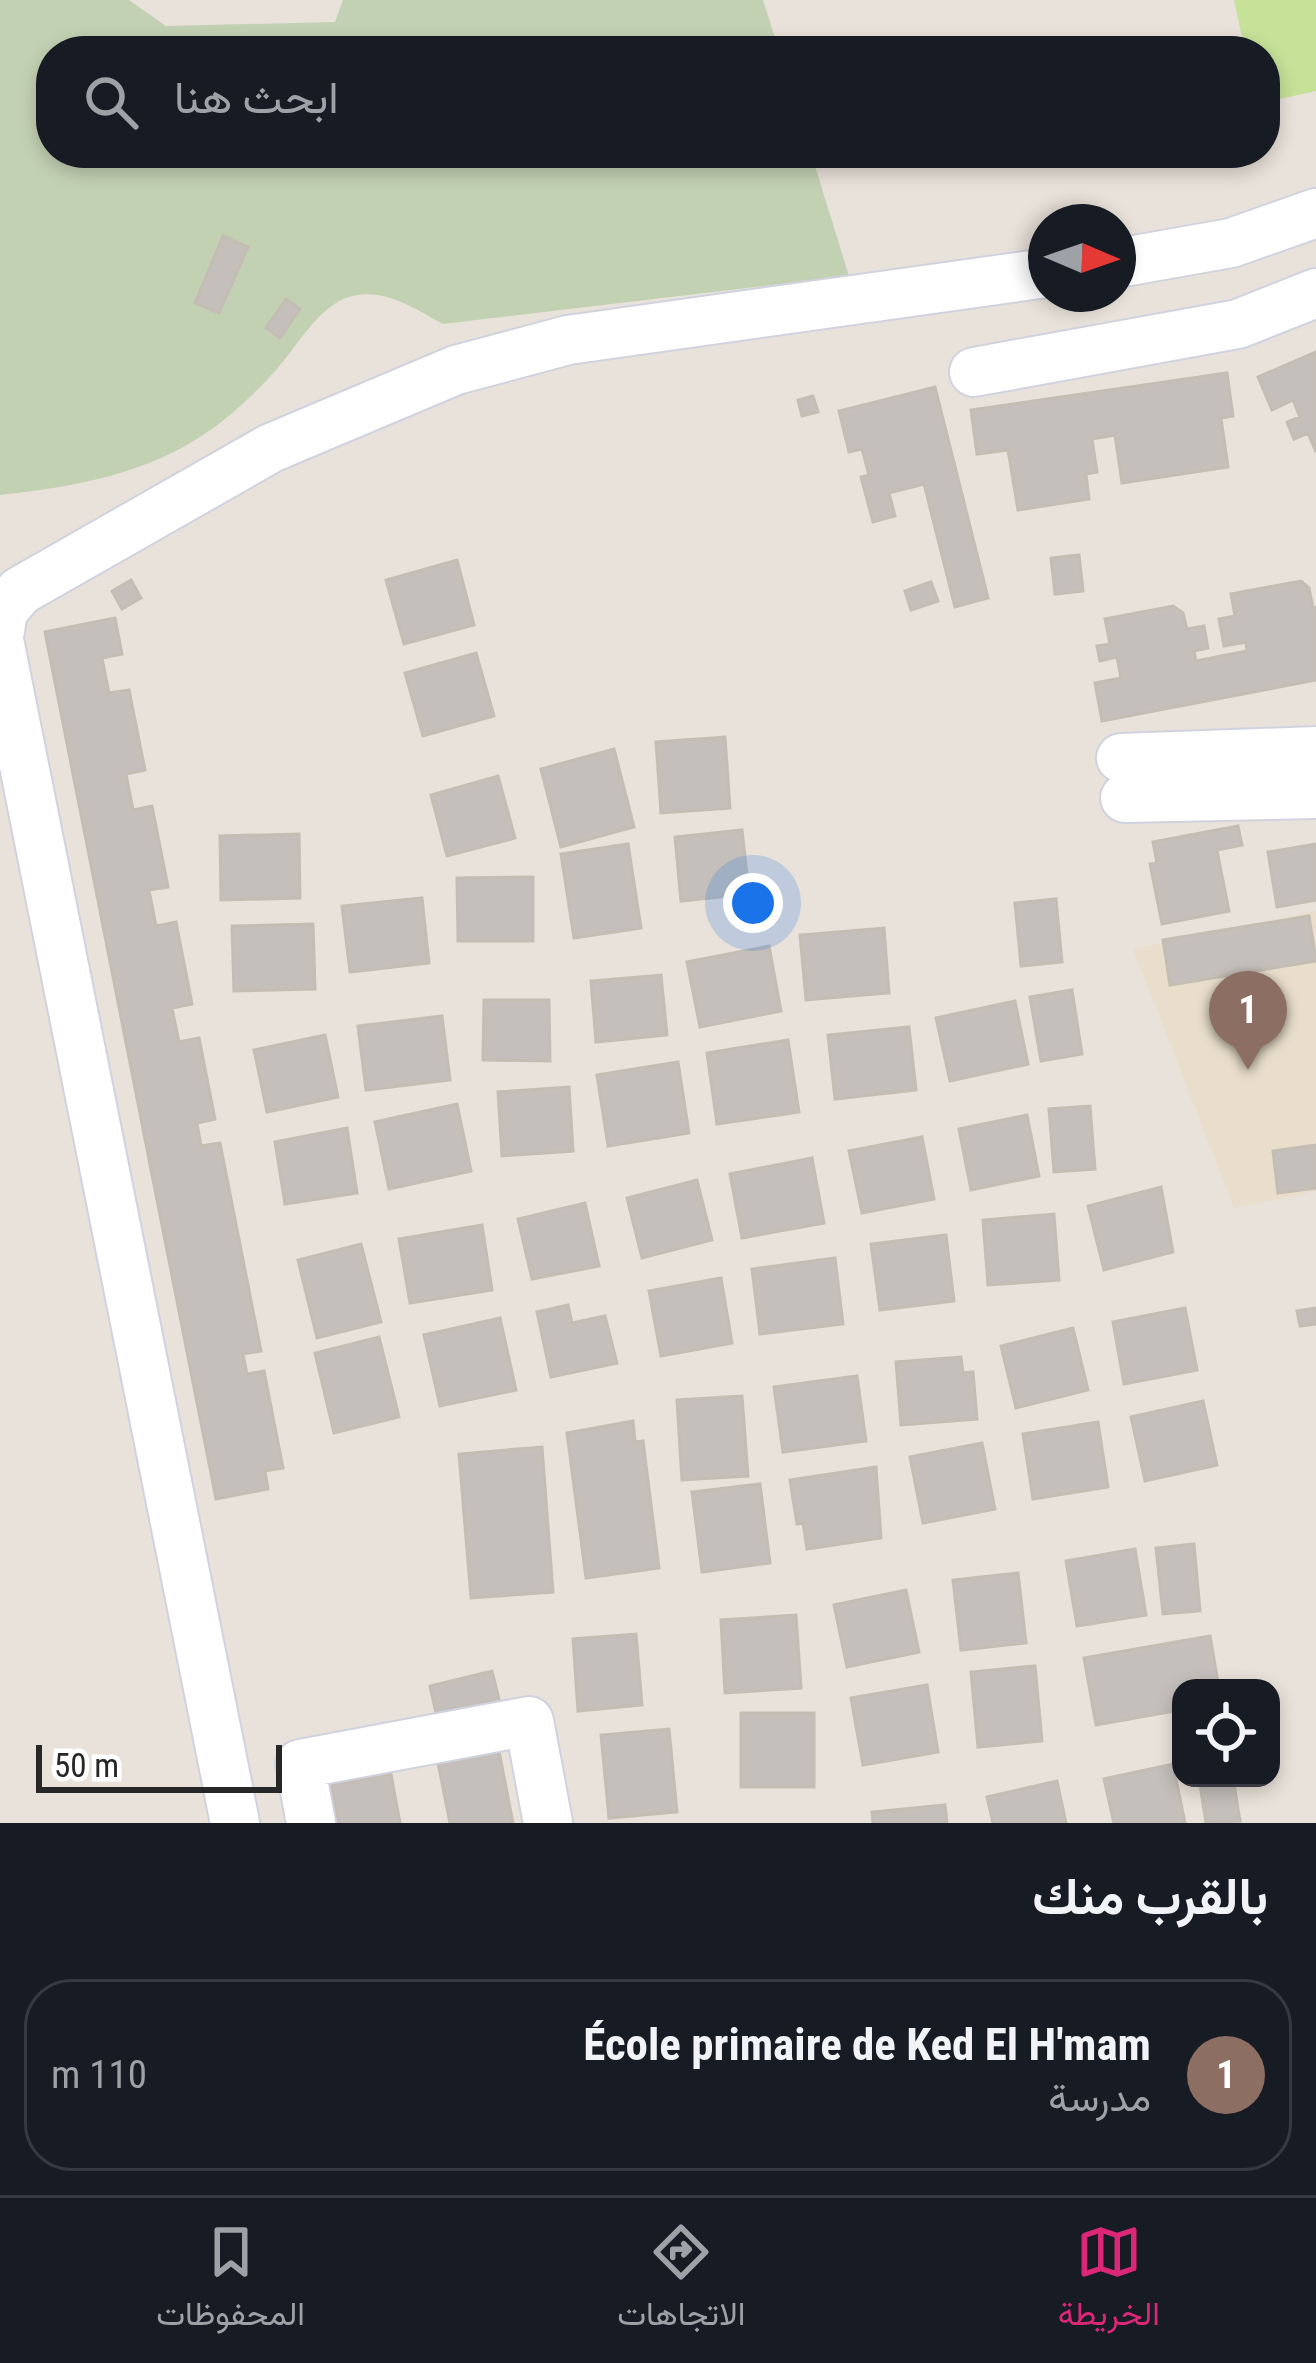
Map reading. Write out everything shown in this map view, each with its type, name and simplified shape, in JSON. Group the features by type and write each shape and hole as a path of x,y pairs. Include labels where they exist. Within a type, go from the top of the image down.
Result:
{"street":[{"path":"1136,260 1231,243 1316,213"},
{"path":"235,1823 1,623 20,591 271,448 456,370 568,340 1028,276"},
{"path":"974,372 1238,324 1316,293"},
{"path":"1316,751 1123,778 1316,794"},
{"path":"310,1823 300,1764 529,1721 548,1823"}],"shaded area":[{"path":"1316,911 1316,1191 1234,1208 1133,949"}],"green space":[{"path":"0,0 129,0 166,26 335,22 343,0 763,0 774,36 36,36 36,168 816,168 849,276 443,324 391,298 357,295 322,314 253,394 186,446 109,476 0,495"},
{"path":"1234,0 1316,0 1316,91 1280,99 1280,36 1242,36"}],"building":[{"path":"223,236 248,247 219,313 195,303"},
{"path":"286,299 300,309 280,338 266,328"},
{"path":"1316,352 1316,452 1308,433 1294,439 1287,422 1300,417 1293,400 1272,410 1258,377"},
{"path":"1227,373 1233,416 1221,418 1228,467 1122,483 1115,435 1092,439 1097,472 1086,474 1089,499 1018,510 1008,450 977,454 971,410"},
{"path":"935,387 988,598 955,607 924,484 889,493 895,516 873,522 861,477 869,475 862,449 849,452 839,411"},
{"path":"813,396 818,412 802,416 798,400"},
{"path":"1079,555 1083,591 1055,594 1051,558"},
{"path":"457,560 474,625 404,644 386,580"},
{"path":"131,580 141,598 122,609 112,591"},
{"path":"1301,581 1316,607 1316,680 1102,721 1095,683 1121,678 1117,657 1100,661 1097,646 1110,644 1105,619 1173,606 1183,613 1187,629 1204,626 1208,648 1194,651 1196,661 1247,651 1246,642 1224,646 1219,619 1235,616 1231,594"},
{"path":"931,582 938,601 911,610 905,591"},
{"path":"115,618 122,654 102,658 109,693 129,690 145,770 126,774 133,810 152,806 168,887 149,890 156,926 176,922 192,1004 172,1008 179,1042 199,1038 215,1119 197,1123 201,1146 220,1143 261,1351 243,1354 247,1374 264,1371 283,1468 265,1471 268,1489 216,1499 45,632"},
{"path":"476,653 494,716 423,736 405,673"},
{"path":"725,737 730,808 661,813 656,742"},
{"path":"614,749 634,827 561,847 541,769"},
{"path":"498,776 515,838 447,856 431,795"},
{"path":"1238,826 1242,845 1217,850 1229,911 1162,924 1150,864 1157,863 1153,842"},
{"path":"742,830 749,894 681,901 675,837"},
{"path":"299,834 300,898 221,900 220,836"},
{"path":"628,844 641,928 574,938 561,854"},
{"path":"1316,844 1316,900 1277,907 1268,852"},
{"path":"533,877 533,941 458,941 457,878"},
{"path":"422,898 429,963 350,972 342,906"},
{"path":"1056,899 1062,962 1021,966 1015,903"},
{"path":"1309,916 1316,961 1170,985 1163,940"},
{"path":"313,924 315,989 234,991 232,926"},
{"path":"884,928 889,993 806,1000 800,935"},
{"path":"769,946 781,1011 700,1027 687,962"},
{"path":"661,975 667,1035 596,1042 591,981"},
{"path":"1072,990 1082,1054 1041,1061 1030,997"},
{"path":"484,1000 549,1000 550,1061 483,1060"},
{"path":"1015,1001 1028,1064 950,1081 936,1018"},
{"path":"442,1016 450,1080 366,1090 358,1026"},
{"path":"909,1027 916,1090 835,1099 828,1035"},
{"path":"325,1035 338,1097 267,1112 254,1050"},
{"path":"788,1040 799,1112 717,1124 707,1053"},
{"path":"678,1062 689,1133 608,1146 597,1075"},
{"path":"569,1087 573,1151 502,1156 498,1092"},
{"path":"457,1104 471,1171 389,1189 375,1122"},
{"path":"1090,1106 1095,1169 1054,1172 1049,1109"},
{"path":"1027,1115 1039,1176 971,1190 959,1129"},
{"path":"347,1128 357,1193 285,1204 275,1142"},
{"path":"922,1137 934,1199 862,1213 849,1151"},
{"path":"1316,1145 1316,1188 1278,1193 1273,1151"},
{"path":"812,1158 824,1223 742,1238 730,1174"},
{"path":"697,1180 712,1240 642,1258 627,1198"},
{"path":"1161,1187 1173,1252 1104,1270 1088,1206"},
{"path":"585,1203 599,1266 532,1279 518,1219"},
{"path":"1054,1214 1059,1280 988,1285 983,1220"},
{"path":"482,1225 492,1290 410,1303 399,1239"},
{"path":"946,1235 954,1301 880,1310 871,1244"},
{"path":"361,1244 381,1322 317,1338 298,1260"},
{"path":"835,1258 843,1324 760,1334 752,1269"},
{"path":"721,1278 732,1343 661,1356 649,1291"},
{"path":"568,1305 572,1323 605,1316 617,1363 551,1377 537,1312"},
{"path":"1185,1308 1197,1370 1124,1384 1113,1322"},
{"path":"1316,1308 1316,1324 1300,1326 1297,1311"},
{"path":"500,1318 516,1390 440,1406 424,1335"},
{"path":"1073,1328 1088,1390 1016,1408 1001,1346"},
{"path":"379,1337 399,1417 334,1433 315,1353"},
{"path":"961,1357 963,1373 973,1372 977,1419 901,1425 896,1362"},
{"path":"857,1376 866,1441 783,1452 774,1387"},
{"path":"742,1396 748,1476 682,1480 677,1400"},
{"path":"1203,1401 1217,1465 1145,1481 1131,1417"},
{"path":"633,1421 635,1442 643,1441 659,1568 586,1578 567,1433"},
{"path":"1098,1422 1108,1487 1033,1499 1023,1434"},
{"path":"982,1443 995,1509 923,1523 910,1457"},
{"path":"542,1447 553,1592 471,1598 459,1454"},
{"path":"876,1467 881,1538 807,1549 803,1523 797,1524 790,1480"},
{"path":"760,1484 770,1563 702,1572 692,1492"},
{"path":"1194,1544 1200,1611 1163,1614 1156,1548"},
{"path":"1135,1549 1146,1615 1077,1626 1066,1561"},
{"path":"1018,1573 1026,1643 961,1650 953,1580"},
{"path":"906,1590 919,1652 847,1667 834,1605"},
{"path":"796,1615 801,1688 725,1693 721,1620"},
{"path":"636,1634 642,1705 578,1711 573,1639"},
{"path":"1210,1636 1217,1679 1172,1679 1172,1711 1096,1725 1084,1658"},
{"path":"1035,1666 1042,1741 978,1747 971,1672"},
{"path":"492,1671 499,1699 436,1713 430,1686"},
{"path":"927,1685 938,1752 863,1765 851,1698"},
{"path":"741,1713 814,1713 814,1787 741,1787"},
{"path":"669,1729 677,1812 609,1818 601,1735"},
{"path":"499,1751 513,1823 450,1823 438,1763"},
{"path":"1172,1764 1172,1787 1178,1787 1185,1823 1114,1823 1104,1779"},
{"path":"391,1774 400,1823 338,1823 331,1785"},
{"path":"1057,1781 1066,1823 993,1823 987,1797"},
{"path":"1200,1787 1234,1787 1240,1821 1206,1823"},
{"path":"945,1805 947,1823 873,1823 872,1812"}],"place":[{"name":"École primaire de Ked El H'mam","path":"1248,1070"}]}
